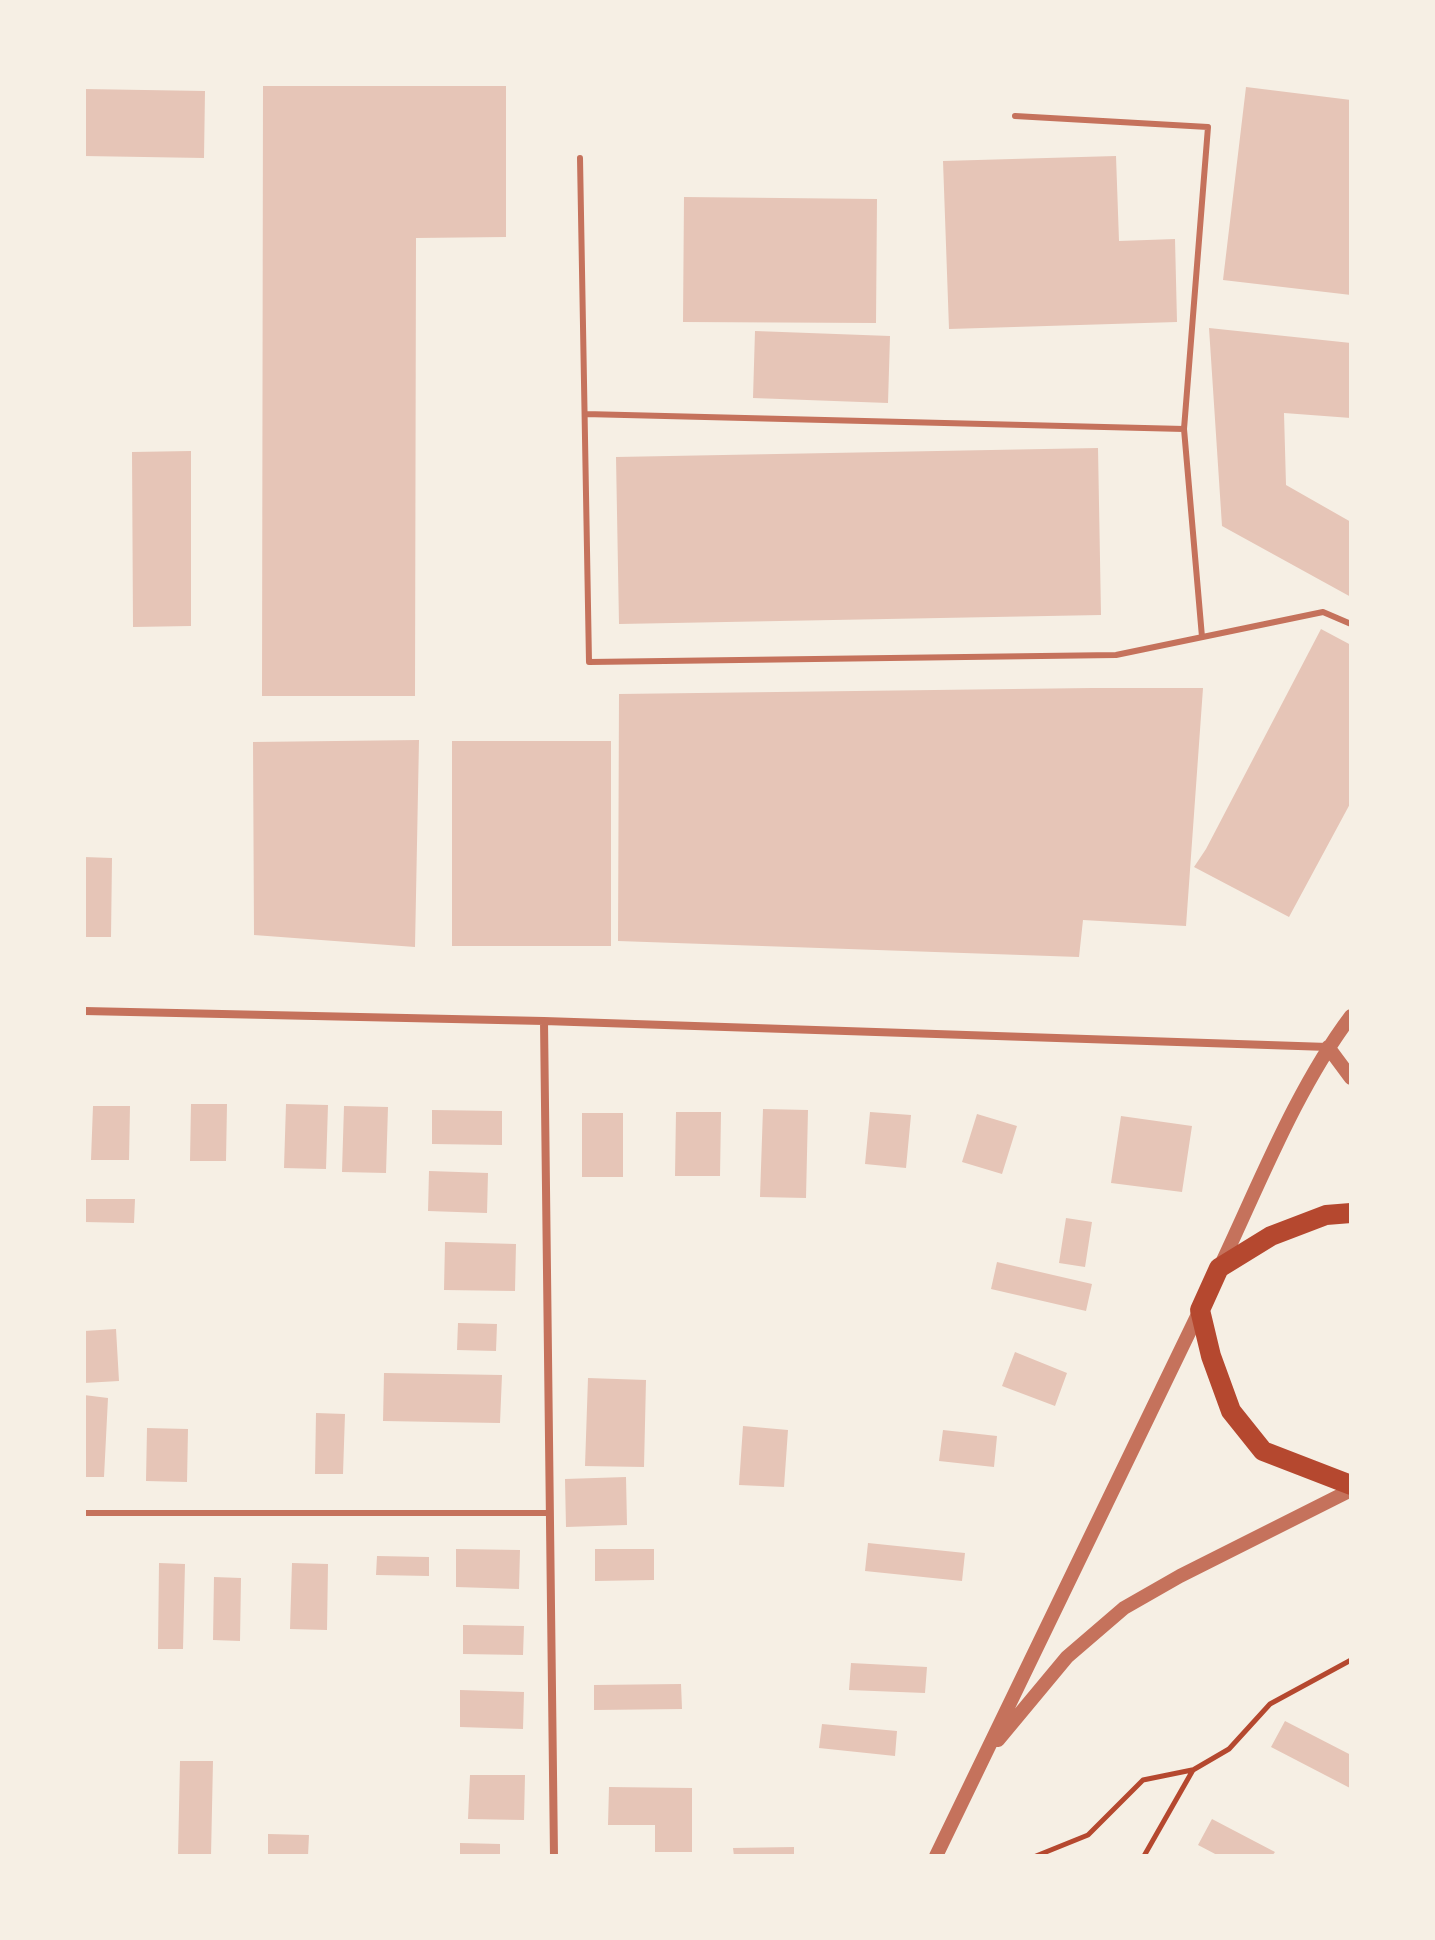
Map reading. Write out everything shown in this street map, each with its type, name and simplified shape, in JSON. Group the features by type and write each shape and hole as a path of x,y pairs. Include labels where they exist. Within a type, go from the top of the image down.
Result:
{"main road":[{"path":"1351,1213 1326,1215 1271,1236 1219,1268 1200,1310 1211,1356 1231,1411 1263,1451 1351,1488"}],"street":[{"path":"84,1011 544,1021 1328,1047"},
{"path":"1219,1268 1328,1047 1351,1016"},
{"path":"544,1021 554,1856"},
{"path":"1328,1047 1351,1078"},
{"path":"936,1856 1200,1310"},
{"path":"982,1759 1067,1657 1124,1608 1351,1488"}],"lane":[{"path":"1015,116 1208,127 1184,429 1202,637"},
{"path":"580,158 589,662 1116,655 1323,612 1351,624"},
{"path":"585,414 1184,429"},
{"path":"84,1513 550,1513"}],"path":[{"path":"1036,1856 1088,1835 1143,1780 1193,1770 1229,1749 1270,1704 1351,1660"},
{"path":"1144,1856 1193,1770"}],"building":[{"path":"263,84 506,84 506,237 416,238 415,696 262,696"},
{"path":"1246,87 1351,100 1351,295 1223,280"},
{"path":"84,89 205,91 204,158 84,156"},
{"path":"1116,156 1119,241 1175,239 1177,322 949,329 943,161"},
{"path":"684,197 877,199 876,323 683,322"},
{"path":"1209,328 1351,343 1351,418 1284,413 1286,485 1351,522 1351,597 1222,526"},
{"path":"755,331 890,336 888,403 753,398"},
{"path":"1098,448 1101,615 619,624 616,457"},
{"path":"191,451 191,626 133,627 132,452"},
{"path":"1321,629 1351,645 1351,802 1289,917 1194,867"},
{"path":"1203,688 1186,926 1083,920 1079,957 618,941 619,694"},
{"path":"419,740 415,947 254,935 253,742"},
{"path":"452,741 611,741 611,946 452,946"},
{"path":"84,857 112,858 111,937 84,937"},
{"path":"191,1104 227,1104 226,1161 190,1161"},
{"path":"286,1104 328,1105 326,1169 284,1168"},
{"path":"93,1106 130,1106 129,1160 91,1160"},
{"path":"344,1106 388,1107 386,1173 342,1172"},
{"path":"763,1109 808,1110 806,1198 760,1197"},
{"path":"432,1110 502,1111 502,1145 432,1144"},
{"path":"676,1112 721,1112 720,1176 675,1176"},
{"path":"870,1112 911,1115 906,1168 865,1164"},
{"path":"582,1113 623,1113 623,1177 582,1177"},
{"path":"977,1114 1017,1126 1002,1174 962,1162"},
{"path":"1121,1116 1192,1126 1182,1192 1111,1183"},
{"path":"429,1171 488,1173 487,1213 428,1211"},
{"path":"84,1199 135,1199 134,1223 84,1222"},
{"path":"1066,1218 1092,1222 1085,1267 1059,1263"},
{"path":"445,1242 516,1244 515,1291 444,1290"},
{"path":"997,1262 1092,1284 1086,1311 991,1289"},
{"path":"458,1323 497,1324 496,1351 457,1350"},
{"path":"116,1329 119,1381 84,1383 84,1331"},
{"path":"1015,1352 1067,1373 1055,1406 1002,1386"},
{"path":"384,1373 502,1375 500,1423 383,1421"},
{"path":"588,1378 646,1380 644,1467 585,1466"},
{"path":"84,1395 108,1398 104,1477 84,1477"},
{"path":"316,1413 345,1414 343,1474 315,1474"},
{"path":"743,1426 788,1430 784,1487 739,1485"},
{"path":"147,1428 188,1429 187,1482 146,1481"},
{"path":"943,1430 997,1436 994,1467 939,1461"},
{"path":"626,1477 627,1525 566,1527 565,1479"},
{"path":"868,1543 965,1553 962,1581 865,1571"},
{"path":"456,1549 520,1550 519,1589 456,1587"},
{"path":"595,1549 654,1549 654,1580 595,1581"},
{"path":"377,1556 429,1557 429,1576 376,1575"},
{"path":"159,1563 185,1564 183,1649 158,1649"},
{"path":"292,1563 328,1564 327,1630 290,1629"},
{"path":"214,1577 241,1578 240,1641 213,1640"},
{"path":"463,1625 524,1626 523,1655 463,1654"},
{"path":"851,1663 927,1667 925,1693 849,1690"},
{"path":"681,1684 682,1709 594,1710 594,1685"},
{"path":"460,1690 524,1692 523,1729 460,1727"},
{"path":"1285,1721 1351,1755 1350,1788 1271,1747"},
{"path":"822,1724 897,1731 895,1756 819,1748"},
{"path":"180,1761 213,1761 211,1856 178,1856"},
{"path":"470,1775 525,1775 524,1820 468,1819"},
{"path":"609,1787 692,1788 692,1852 655,1852 655,1825 608,1825"},
{"path":"1212,1819 1275,1852 1272,1856 1219,1856 1198,1845"},
{"path":"268,1834 309,1835 308,1856 268,1856"},
{"path":"460,1843 500,1844 500,1856 460,1856"},
{"path":"794,1847 794,1856 734,1856 733,1848"}]}
